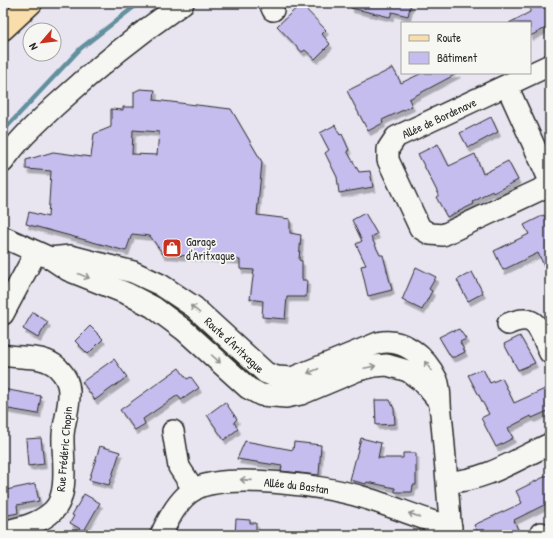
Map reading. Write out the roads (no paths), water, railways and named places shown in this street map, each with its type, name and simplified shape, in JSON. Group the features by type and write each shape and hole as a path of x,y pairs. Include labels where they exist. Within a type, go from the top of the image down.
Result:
{"main road":[{"path":"3,30 31,3"}],"street":[{"path":"3,162 11,150 37,123 87,76 183,3"},
{"name":"Allée de Bordenave","path":"550,65 396,137 388,149 388,160 420,228 430,234 443,235 550,185"},
{"path":"507,86 550,181"},
{"path":"3,237 43,255 3,314"},
{"name":"Route d'Aritxague","path":"43,255 70,256 133,272 161,285 194,307 266,373 277,377 292,378 378,343 388,341 397,342 416,353 426,363 438,382 448,482 451,531"},
{"path":"508,324 520,319 527,319 532,322 536,325 550,353"},
{"name":"Rue Frédéric Chopin","path":"3,355 40,358 57,367 66,379 70,392 63,435 64,483 61,496 54,511 25,527 3,532"},
{"path":"173,431 179,467 194,490"},
{"path":"448,482 468,481 481,477 550,444"},
{"name":"Allée du Bastan","path":"161,535 169,518 194,490 207,484 243,480 334,489 361,496 451,531"}],"waterway":[{"path":"3,131 81,48 139,3"}],"place":[{"name":"Garage d'Aritxague","path":"172,248"}]}
